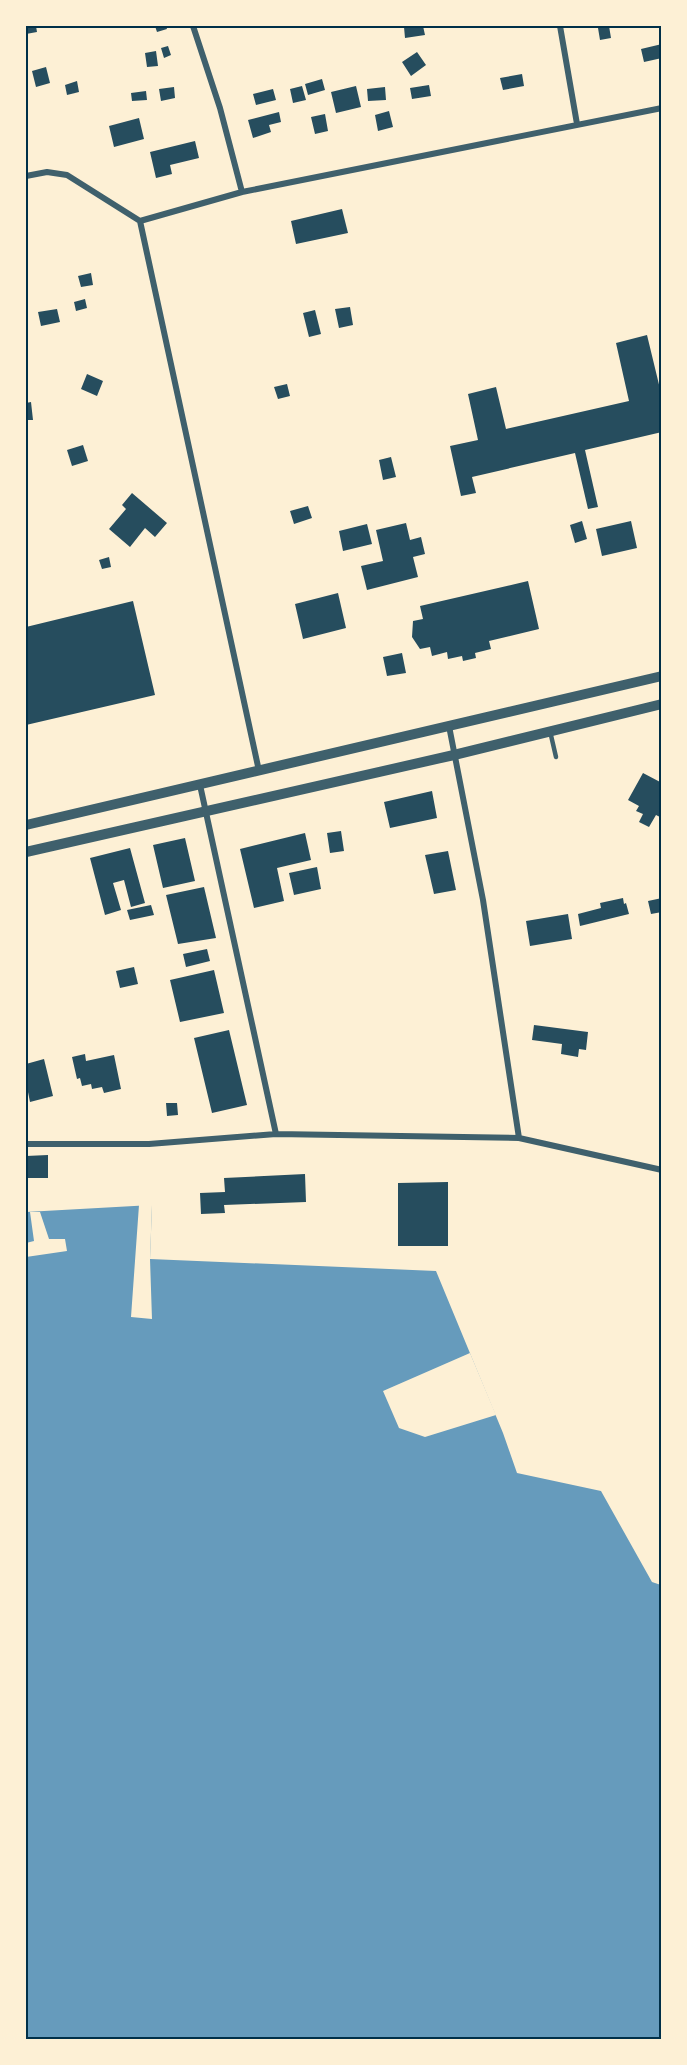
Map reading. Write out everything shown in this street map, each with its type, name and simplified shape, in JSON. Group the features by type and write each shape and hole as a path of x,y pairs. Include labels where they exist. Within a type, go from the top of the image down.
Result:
{"street":[{"path":"193,26 220,108 242,192"},
{"path":"560,26 577,124"},
{"path":"140,221 242,192 662,108"},
{"path":"26,176 48,172 67,175 140,221 259,771"},
{"path":"26,825 662,676"},
{"path":"26,852 454,755 662,705"},
{"path":"449,726 483,900 519,1138"},
{"path":"200,785 276,1134"},
{"path":"26,1144 149,1144 276,1134 519,1138 662,1170"}],"lane":[{"path":"550,731 556,757"}],"water":[{"path":"152,1205 150,1259 436,1271 503,1433 517,1473 601,1491 652,1582 661,1585 661,2039 26,2039 26,1212"}],"pier":[{"path":"139,1205 152,1205 150,1259 152,1319 131,1317"},
{"path":"30,1212 40,1212 49,1239 65,1239 67,1251 26,1257 26,1243 34,1241"},
{"path":"470,1353 496,1415 425,1437 399,1428 383,1391"}],"building":[{"path":"26,26 36,26 37,32 26,34"},
{"path":"155,26 166,26 167,29 157,32"},
{"path":"423,26 425,35 405,38 404,27"},
{"path":"609,26 611,38 600,40 598,28"},
{"path":"662,44 662,58 644,62 641,49"},
{"path":"168,46 171,55 164,58 161,48"},
{"path":"156,51 158,66 147,67 145,53"},
{"path":"417,52 426,65 411,76 402,62"},
{"path":"46,67 50,83 36,87 32,71"},
{"path":"522,74 524,86 503,90 500,78"},
{"path":"322,79 325,90 308,95 305,84"},
{"path":"77,81 79,92 67,95 65,85"},
{"path":"429,85 431,96 412,99 410,88"},
{"path":"302,86 306,100 293,103 290,89"},
{"path":"356,86 361,107 336,113 331,92"},
{"path":"174,87 175,98 161,101 159,89"},
{"path":"385,87 386,100 368,101 367,89"},
{"path":"273,89 276,100 256,105 253,94"},
{"path":"146,91 147,100 132,101 131,93"},
{"path":"389,111 393,127 378,131 375,115"},
{"path":"279,112 281,122 269,125 271,132 253,138 248,120"},
{"path":"325,114 328,131 315,134 311,117"},
{"path":"139,118 144,139 114,147 109,126"},
{"path":"195,141 199,158 170,165 172,174 156,178 150,152"},
{"path":"342,209 348,233 296,244 291,221"},
{"path":"91,273 93,285 81,287 78,276"},
{"path":"85,299 87,308 76,311 74,302"},
{"path":"350,307 353,325 339,328 335,309"},
{"path":"57,309 60,322 41,326 38,312"},
{"path":"315,310 321,334 309,337 303,313"},
{"path":"647,335 662,397 662,432 585,450 598,507 588,509 575,453 472,477 476,493 461,496 450,446 478,440 468,394 496,387 506,429 629,401 616,343"},
{"path":"87,374 103,381 97,396 81,389"},
{"path":"287,384 290,396 278,399 274,387"},
{"path":"31,402 33,420 26,420 26,403"},
{"path":"83,445 88,461 72,466 67,450"},
{"path":"391,457 396,477 383,480 379,460"},
{"path":"132,493 167,523 155,537 145,528 130,547 109,529 126,509 122,505"},
{"path":"308,506 312,518 294,524 290,511"},
{"path":"582,521 587,539 575,543 570,525"},
{"path":"631,521 637,548 602,556 596,529"},
{"path":"406,523 410,540 421,537 425,554 413,557 418,577 367,590 361,566 383,561 376,530"},
{"path":"367,524 372,544 343,551 339,531"},
{"path":"109,557 111,567 102,569 99,560"},
{"path":"528,581 539,629 489,641 491,649 475,653 476,658 463,661 462,656 448,659 447,652 432,656 430,647 420,649 412,637 413,621 423,619 420,606"},
{"path":"338,593 346,628 303,639 295,604"},
{"path":"133,601 155,695 26,725 26,627"},
{"path":"402,653 406,673 387,676 383,657"},
{"path":"643,773 662,783 662,818 656,815 649,827 639,822 643,814 636,811 639,806 628,800"},
{"path":"432,791 437,818 390,828 384,802"},
{"path":"341,831 344,851 330,853 327,833"},
{"path":"305,833 311,860 277,868 284,901 254,908 240,849"},
{"path":"185,838 195,881 163,888 153,845"},
{"path":"130,848 145,903 131,907 124,880 113,883 121,910 105,915 90,858"},
{"path":"448,851 456,890 434,894 425,855"},
{"path":"317,867 321,889 294,895 289,873"},
{"path":"204,887 216,938 178,944 166,895"},
{"path":"623,898 629,914 580,926 578,914 601,908 600,903"},
{"path":"662,898 662,912 651,914 648,901"},
{"path":"151,905 154,915 130,920 127,910"},
{"path":"568,914 572,939 530,946 526,921"},
{"path":"207,949 210,961 186,967 183,954"},
{"path":"134,967 138,984 120,988 116,971"},
{"path":"214,970 224,1013 180,1022 170,980"},
{"path":"534,1025 588,1032 586,1050 579,1049 578,1057 561,1054 562,1044 532,1040"},
{"path":"229,1030 247,1105 212,1113 194,1038"},
{"path":"85,1054 86,1061 114,1055 121,1089 104,1093 102,1087 92,1089 91,1084 82,1086 80,1078 77,1079 72,1057"},
{"path":"44,1059 53,1096 30,1102 26,1082 26,1064"},
{"path":"166,1103 177,1103 178,1115 167,1116"},
{"path":"48,1155 48,1178 26,1178 26,1156"},
{"path":"305,1174 306,1202 224,1205 225,1213 201,1214 200,1193 225,1192 224,1178"},
{"path":"448,1182 448,1246 398,1246 398,1183"}]}
